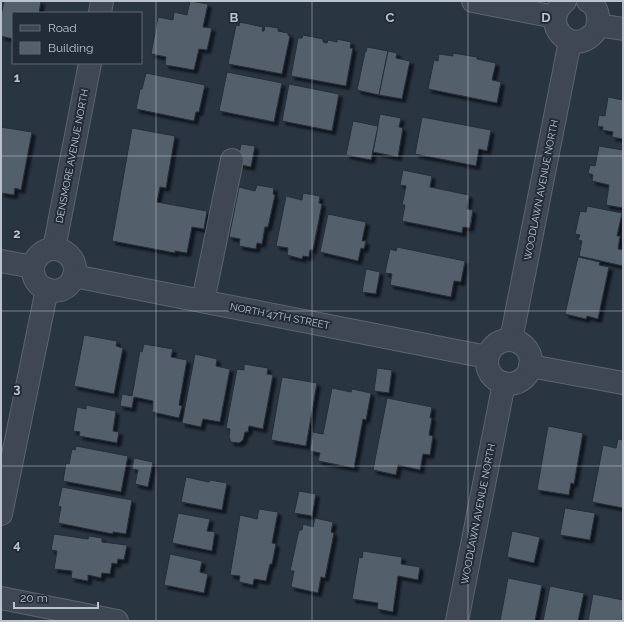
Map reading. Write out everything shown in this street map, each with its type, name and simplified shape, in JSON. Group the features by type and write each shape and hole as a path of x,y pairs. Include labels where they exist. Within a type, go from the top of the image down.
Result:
{"street":[{"path":"100,12 102,1"},
{"path":"474,1 560,9 556,28 560,35 574,42 581,41 594,34 598,25 598,14 595,8 588,1"},
{"path":"598,25 623,30"},
{"name":"WOODLAWN AVENUE NORTH","path":"511,340 570,40"},
{"name":"DENSMORE AVENUE NORTH","path":"54,249 90,64"},
{"path":"203,301 232,160"},
{"path":"54,249 61,250 67,254 74,265 74,276 69,284 64,288 57,290 47,289 38,284 34,278 33,267 37,258 42,253 54,249"},
{"path":"1,261 33,267"},
{"name":"NORTH 47TH STREET","path":"74,276 487,357"},
{"path":"1,514 47,289"},
{"path":"511,340 516,341 527,349 530,355 530,366 527,375 522,380 515,383 504,383 494,378 489,372 487,357 496,344 502,341 511,340"},
{"path":"530,366 623,383"},
{"name":"WOODLAWN AVENUE NORTH","path":"457,621 504,383"},
{"path":"1,598 117,621"}],"building":[{"path":"4,1 41,1 39,12 12,12 12,39 1,36 1,16"},
{"path":"190,1 208,4 203,27 212,28 207,50 199,49 194,70 165,65 166,57 151,54 158,17 173,20 174,12 187,15"},
{"path":"240,22 263,27 262,31 264,31 265,26 278,28 278,31 288,33 290,36 282,74 228,64 236,25 239,26"},
{"path":"303,35 323,39 323,42 327,43 328,40 337,42 337,39 351,42 350,48 353,48 346,86 291,76 298,38 302,38"},
{"path":"367,47 388,51 379,95 357,90"},
{"path":"388,51 397,53 396,58 410,61 402,99 379,95"},
{"path":"453,53 477,57 477,59 496,63 492,80 501,82 497,103 428,89 434,60 438,61 439,54 453,56"},
{"path":"227,72 282,83 274,122 219,111"},
{"path":"146,73 205,85 199,112 196,112 194,121 136,109 140,89 142,89"},
{"path":"289,84 339,94 332,131 282,121"},
{"path":"608,97 623,100 622,139 612,137 613,132 602,130 603,127 597,126 599,115 605,116"},
{"path":"380,114 401,118 399,127 403,128 398,157 373,152"},
{"path":"422,117 491,130 487,151 479,149 476,166 415,154"},
{"path":"353,121 378,126 371,160 346,155"},
{"path":"1,127 32,132 21,190 15,188 14,195 1,193"},
{"path":"132,128 175,136 166,188 160,187 157,202 207,211 204,229 192,227 187,253 175,251 175,253 112,241"},
{"path":"241,144 255,146 251,167 237,164"},
{"path":"599,146 623,150 623,208 606,205 609,185 592,181 593,175 588,173 590,165 595,166"},
{"path":"403,170 432,176 430,187 469,195 467,209 473,210 470,228 463,227 462,233 402,221 405,205 402,205 406,186 400,185"},
{"path":"257,185 274,188 273,194 275,195 268,227 265,227 262,244 257,243 256,249 239,246 240,239 229,237 239,187 255,191"},
{"path":"303,193 320,196 319,203 322,204 313,250 310,250 309,257 303,256 302,259 287,255 288,248 276,246 286,196 302,200"},
{"path":"587,206 622,213 617,236 620,236 618,249 623,250 623,266 579,256 582,241 578,240 580,235 575,234 580,211 586,212"},
{"path":"328,214 366,222 362,241 366,241 364,249 361,248 358,261 320,252"},
{"path":"397,247 465,261 461,282 454,281 451,297 390,285 392,274 385,273 390,249 396,251"},
{"path":"578,257 600,262 599,265 609,267 598,319 587,316 586,319 565,314"},
{"path":"366,269 380,272 376,294 362,292"},
{"path":"84,335 117,341 116,346 123,348 114,394 74,386"},
{"path":"144,344 173,349 171,357 187,360 179,405 182,406 179,418 152,412 153,401 134,397 132,408 120,406 122,394 132,396 140,351 142,352"},
{"path":"195,354 217,359 216,366 230,369 220,422 203,419 201,427 182,423"},
{"path":"244,364 268,368 267,374 273,375 263,429 249,426 248,432 245,432 243,440 239,443 231,442 229,437 230,429 226,428 237,369 244,370"},
{"path":"377,368 392,370 389,393 374,391"},
{"path":"282,377 317,383 306,446 271,440"},
{"path":"332,388 351,392 352,389 371,393 366,420 363,419 354,468 318,461 320,453 310,451 313,432 323,434"},
{"path":"387,398 432,407 429,435 433,436 430,455 423,454 420,470 398,465 396,475 373,470"},
{"path":"86,405 116,411 113,431 119,432 117,443 79,436 80,432 73,431 77,407 86,409"},
{"path":"548,426 583,433 574,484 571,483 569,495 537,490"},
{"path":"618,439 623,440 623,508 592,502 603,445 616,448"},
{"path":"76,446 128,456 121,492 63,481 66,463 69,464 72,449 75,450"},
{"path":"134,458 153,462 148,487 135,484 138,470 132,469"},
{"path":"186,477 209,482 210,480 227,483 222,510 181,502"},
{"path":"62,487 132,500 126,534 113,532 113,534 58,523 61,507 58,506"},
{"path":"299,491 316,494 312,516 294,513"},
{"path":"565,508 595,513 590,540 560,535"},
{"path":"259,509 278,512 272,543 276,544 272,564 270,564 266,581 254,579 253,585 239,582 240,576 230,575 240,515 257,519"},
{"path":"178,513 210,519 207,531 215,532 212,551 172,543"},
{"path":"315,518 333,522 331,532 334,533 325,578 321,577 318,593 291,587 294,571 290,571 299,530 302,530 303,524 313,527"},
{"path":"512,531 540,537 534,563 507,557"},
{"path":"54,534 88,539 89,536 102,538 102,542 127,545 124,560 118,559 117,564 112,563 110,574 102,573 101,578 88,575 88,581 71,578 72,571 54,569 57,551 51,550"},
{"path":"363,551 402,557 401,564 420,567 418,580 398,576 393,612 377,609 378,603 352,599 359,557 362,558"},
{"path":"170,554 202,561 200,572 208,574 204,593 164,585"},
{"path":"508,578 542,585 535,621 500,621"},
{"path":"550,586 584,593 578,621 543,621"},
{"path":"593,594 623,600 622,621 588,621"}]}
